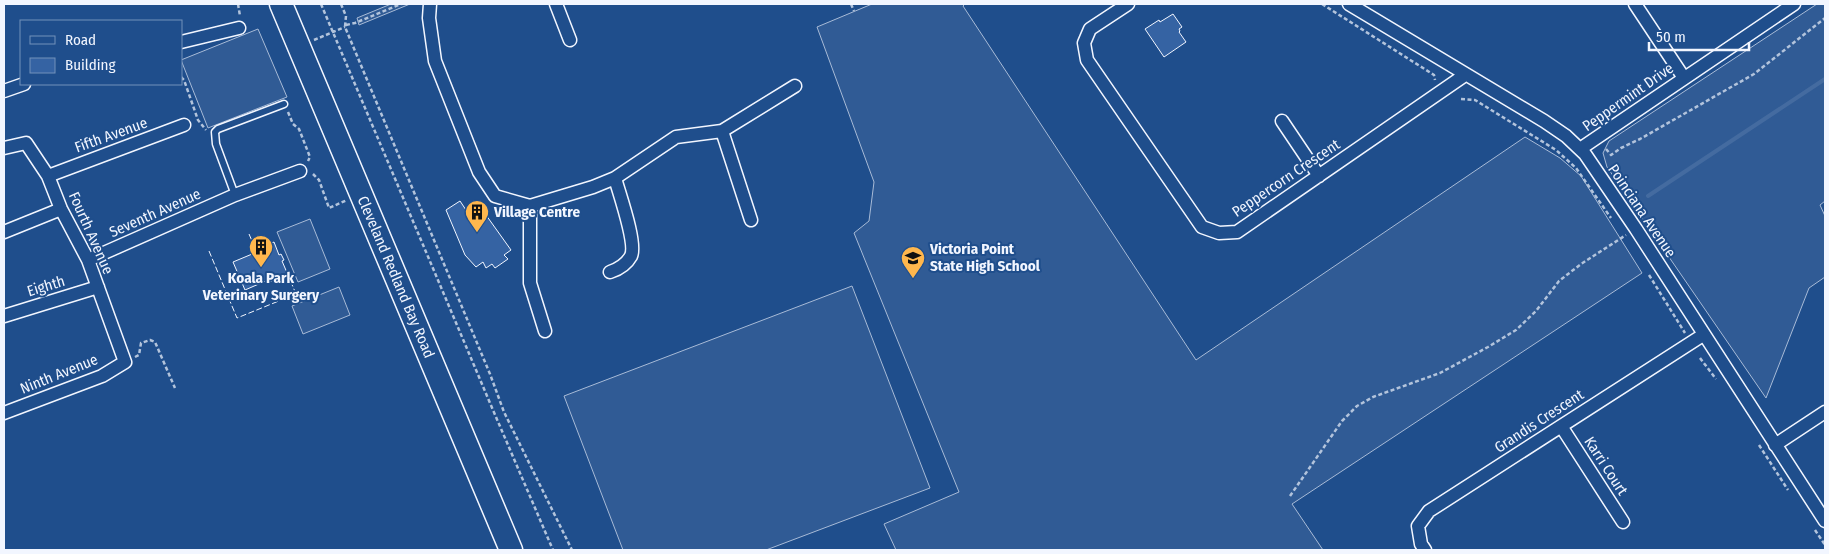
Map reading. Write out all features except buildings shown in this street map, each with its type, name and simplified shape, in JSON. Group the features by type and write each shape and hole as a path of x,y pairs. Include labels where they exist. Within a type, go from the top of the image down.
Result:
{"highway":[{"name":"Cleveland Redland Bay Road","path":"281,4 511,550"}],"street":[{"path":"430,4 429,18 435,62 479,172 495,196 530,206 615,178 676,137 722,131 795,86"},
{"path":"556,4 570,40"},
{"name":"Peppercorn Crescent","path":"1128,4 1090,29 1084,43 1088,60 1202,227 1219,233 1237,232 1465,75"},
{"path":"1635,4 1684,78"},
{"name":"Peppermint Drive","path":"1580,149 1794,4"},
{"name":"Poinciana Avenue","path":"1355,5 1465,75 1544,121 1566,136 1580,149 1636,229 1825,521"},
{"path":"182,42 239,28"},
{"path":"4,90 21,85"},
{"path":"1282,121 1319,176"},
{"name":"Fifth Avenue","path":"48,176 184,125"},
{"path":"722,131 751,220"},
{"name":"Fourth Avenue","path":"4,148 26,143 48,176 61,209 88,260 125,362"},
{"name":"Seventh Avenue","path":"88,260 235,195 305,169"},
{"path":"610,272 623,267 632,255 632,241 615,178"},
{"path":"530,206 530,283 545,330"},
{"path":"4,232 61,209"},
{"name":"Eighth","path":"4,316 98,288"},
{"name":"Grandis Crescent","path":"1425,550 1421,544 1418,526 1430,512 1704,335"},
{"name":"Ninth Avenue","path":"4,414 102,376 125,362"},
{"path":"1775,445 1825,412"},
{"name":"Karri Court","path":"1561,426 1623,522"}],"lane":[{"path":"235,195 216,144 215,132 218,129 284,104"}],"path":[{"path":"321,4 554,550"},
{"path":"342,4 346,16 346,26 504,412 572,550"},
{"path":"300,47 401,4"},
{"path":"851,4 854,11"},
{"path":"1322,4 1434,74 1436,84"},
{"path":"1606,149 1611,155 1754,74 1825,18"},
{"path":"182,78 198,120 206,129 215,132"},
{"path":"1461,99 1475,100 1556,150 1576,168 1614,221"},
{"path":"284,104 293,124 299,129 310,157 305,169 319,180 329,208 361,194"},
{"path":"1619,229 1624,237"},
{"path":"1290,496 1342,421 1357,406 1373,397 1440,373 1516,330 1536,311 1559,282 1581,264 1636,229"},
{"path":"1644,268 1685,332"},
{"path":"125,362 139,355 141,343 150,340 155,342 175,388"}],"shaded area":[{"path":"391,4 410,4 359,25 357,18"},
{"path":"872,4 965,4 963,6 1196,360 1525,137 1560,158 1581,176 1642,273 1292,504 1323,550 896,550 884,524 959,492 854,233 869,221 874,182 817,27"},
{"path":"1817,4 1825,4 1825,201 1820,205 1825,216 1825,277 1809,288 1766,398 1607,167 1603,153 1609,141"},
{"path":"258,29 287,97 208,128 182,60"},
{"path":"310,219 330,269 298,282 277,232"},
{"path":"852,286 930,488 766,550 623,550 564,396"},
{"path":"339,287 350,315 303,334 292,306"}],"waterway":[{"path":"1648,196 1825,79"}],"fence":[{"path":"249,234 255,248"},
{"path":"209,251 237,318 296,294 288,275"}],"place":[{"name":"Village Centre","path":"477,233"},
{"name":"Koala Park Veterinary Surgery","path":"261,268"},
{"name":"Victoria Point State High School","path":"913,279"}]}
